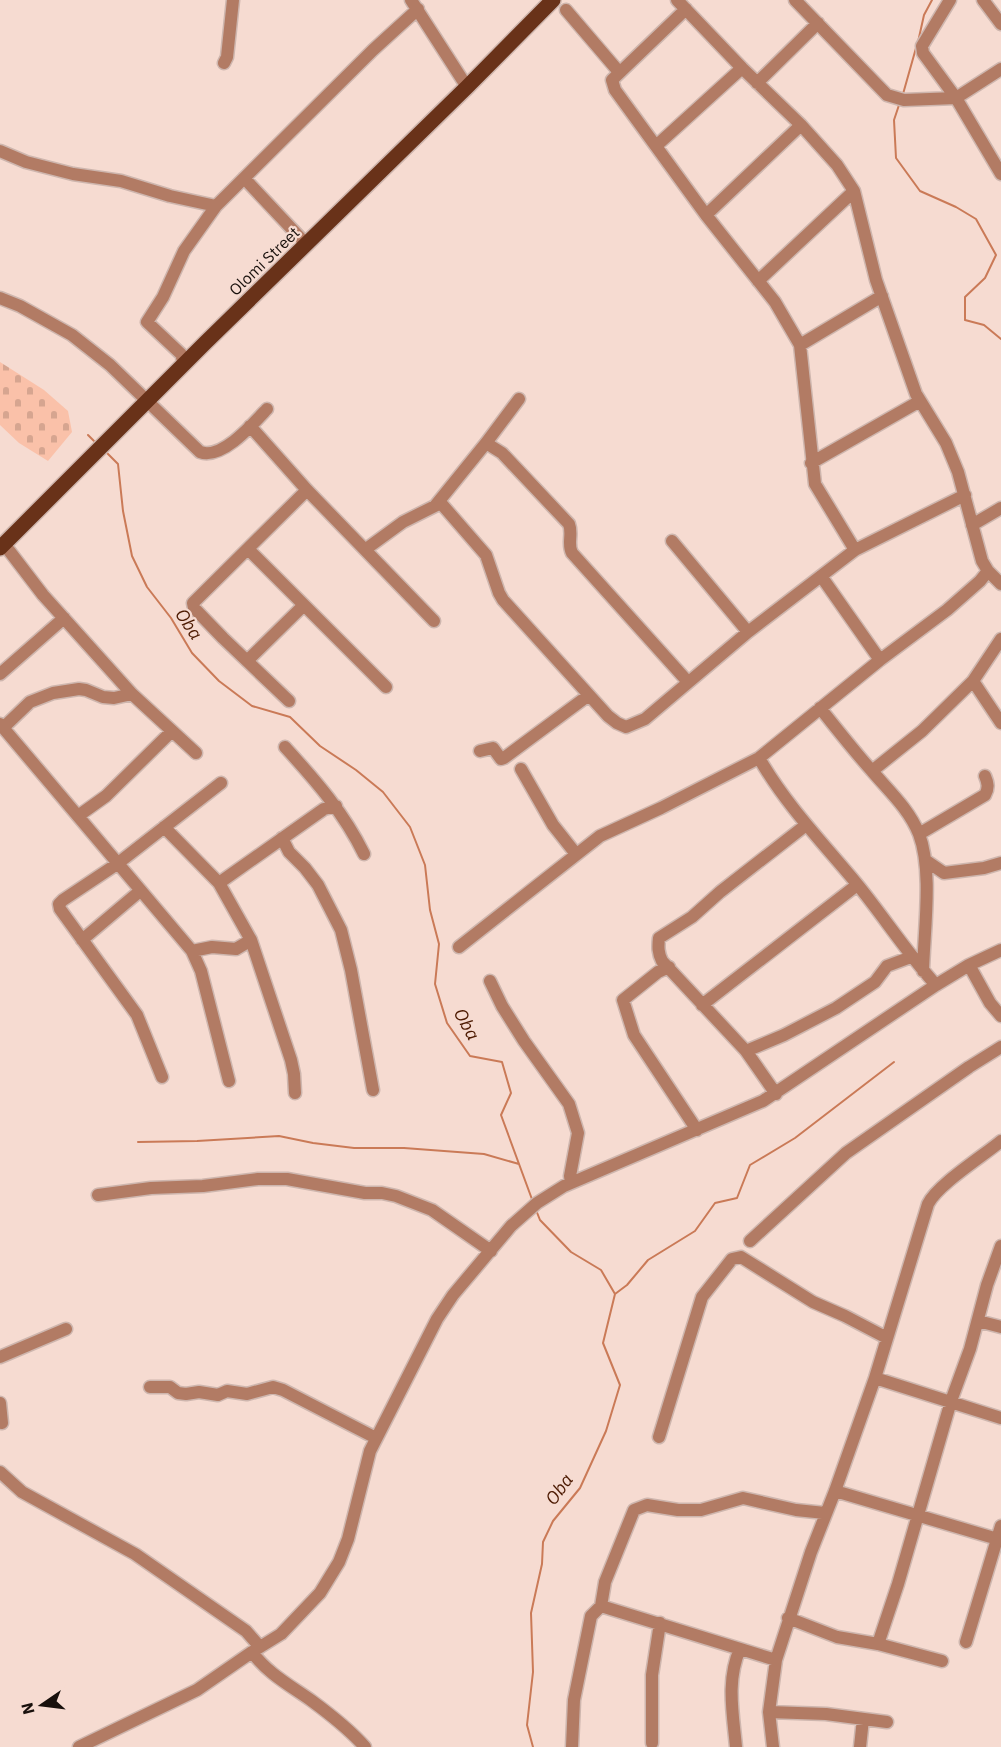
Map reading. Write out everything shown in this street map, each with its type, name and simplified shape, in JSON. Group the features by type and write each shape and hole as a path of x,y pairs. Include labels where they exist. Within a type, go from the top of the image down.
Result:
{"main road":[{"name":"Olomi Street","path":"2,546 553,0"}],"street":[{"path":"224,63 227,57 233,0"},
{"path":"795,0 887,95 904,100 956,98 1001,69"},
{"path":"950,0 922,46 923,53 956,98 1001,174"},
{"path":"983,0 1001,24"},
{"path":"855,550 815,484 811,464 800,345 776,302 706,215 615,90 612,81 681,4 801,125 837,165 854,191 882,296 920,401 946,443 958,472 982,561 1001,584"},
{"path":"184,364 181,354 147,322 163,297 184,251 216,206 373,50 415,5 467,87"},
{"path":"566,10 619,72"},
{"path":"757,83 818,23"},
{"path":"656,146 742,68"},
{"path":"706,215 801,125"},
{"path":"0,151 26,162 73,174 121,181 170,196 216,206"},
{"path":"244,178 306,244"},
{"path":"758,281 854,191"},
{"path":"800,345 882,296"},
{"path":"0,298 20,306 72,335 111,365 127,383 201,452 206,454 219,452 267,409"},
{"path":"366,549 403,522 435,506 519,399"},
{"path":"811,464 920,401"},
{"path":"250,426 307,490 434,621"},
{"path":"486,443 508,459 569,524 572,553 688,682"},
{"path":"289,701 216,631 194,608 193,603 307,490"},
{"path":"439,501 486,555 503,600 608,716 626,727 645,719 748,632 855,550 965,495"},
{"path":"972,525 1001,508"},
{"path":"672,541 748,632"},
{"path":"2,546 132,694 196,753"},
{"path":"248,549 386,687"},
{"path":"459,946 600,836 692,793 759,758 880,660 947,610 988,571"},
{"path":"821,576 880,660"},
{"path":"247,661 303,606"},
{"path":"0,674 64,618"},
{"path":"872,771 922,731 973,681 1001,639"},
{"path":"973,681 1001,723"},
{"path":"132,694 114,698 103,697 79,689 53,693 30,702 2,726 192,951 201,971 230,1081"},
{"path":"480,751 493,748 501,759 504,758 589,695"},
{"path":"820,708 909,815 919,834 925,860 927,887 922,970"},
{"path":"78,816 106,796 172,731"},
{"path":"285,747 336,806 354,832 364,854"},
{"path":"759,758 806,825 857,885 911,957 936,986"},
{"path":"521,769 553,825 576,854"},
{"path":"919,834 985,795 988,783 985,776"},
{"path":"162,1077 137,1015 60,909 59,904 117,864 221,783"},
{"path":"219,884 324,809 336,806"},
{"path":"776,1094 746,1051 662,961 658,951 659,938 692,917 720,892 806,825"},
{"path":"164,827 219,884 251,940 291,1060 295,1093"},
{"path":"282,838 289,852 318,885 341,930 351,970 373,1090"},
{"path":"925,860 944,873"},
{"path":"927,887 944,873 984,868 1001,863"},
{"path":"702,1005 857,885"},
{"path":"82,940 140,891"},
{"path":"192,951 212,947 236,949 251,940"},
{"path":"79,1747 197,1690 281,1634 320,1593 335,1569 348,1539 364,1468 376,1438 444,1308 511,1226 524,1214 547,1196 570,1183 776,1094 936,986 969,965 1001,950"},
{"path":"746,1051 784,1035 836,1008 880,978 887,966 911,957"},
{"path":"969,965 990,1002 1001,1016"},
{"path":"669,967 658,972 623,1000 634,1035 697,1130"},
{"path":"490,981 524,1041 569,1104 578,1133 570,1183"},
{"path":"750,1241 846,1153 904,1111 1001,1047"},
{"path":"773,1747 769,1712 776,1660 788,1618 875,1378 931,1198 1001,1141"},
{"path":"98,1195 151,1188 203,1186 258,1179 287,1179 365,1193 396,1196 432,1210 491,1251"},
{"path":"878,1644 898,1584 951,1401 1001,1246"},
{"path":"659,1437 702,1297 732,1259 741,1257 813,1302 886,1338"},
{"path":"978,1321 1001,1327"},
{"path":"0,1357 66,1329"},
{"path":"875,1378 1001,1418"},
{"path":"150,1387 170,1387 178,1393 186,1394 199,1392 218,1395 227,1391 247,1394 273,1387 376,1438"},
{"path":"0,1403 2,1423"},
{"path":"0,1472 31,1497 135,1554 246,1631 256,1649 283,1683 327,1713 356,1737 364,1747"},
{"path":"835,1491 917,1516 1000,1535 966,1642"},
{"path":"572,1747 574,1700 591,1616 600,1606 605,1582 634,1510 647,1504 678,1510 712,1509 743,1498 825,1514"},
{"path":"600,1606 776,1660"},
{"path":"788,1618 837,1637 878,1644 942,1661"},
{"path":"652,1743 652,1675 660,1623"},
{"path":"736,1747 732,1673 740,1649"},
{"path":"769,1712 826,1714 887,1722"},
{"path":"860,1747 863,1719"}],"green space":[{"path":"0,362 44,390 68,411 72,432 48,461 19,443 0,425"}],"waterway":[{"path":"918,42 924,15 932,0"},
{"path":"903,94 916,48"},
{"path":"900,102 894,120 896,158 920,191 976,219 996,255 985,278 965,297 965,320 984,325 1001,339"},
{"name":"Oba","path":"88,435 96,443"},
{"name":"Oba","path":"105,451 118,464 123,511 132,556 147,587 171,618 192,653 219,681 252,706 290,717 320,746 356,770 383,792 410,827 425,865 430,910 439,944 435,984 447,1023 470,1056 502,1062 511,1093 501,1115 533,1202"},
{"path":"615,1294 627,1285 648,1260 695,1231 715,1203 737,1198 750,1165 795,1138 894,1062"},
{"path":"138,1142 279,1136 354,1148 404,1148 484,1154 519,1164"},
{"name":"Oba","path":"533,1747 527,1725 533,1672 531,1613 542,1564 543,1542 553,1521 580,1488 606,1431 620,1385 603,1343 615,1294 601,1270 571,1252 540,1220 536,1210"}]}
